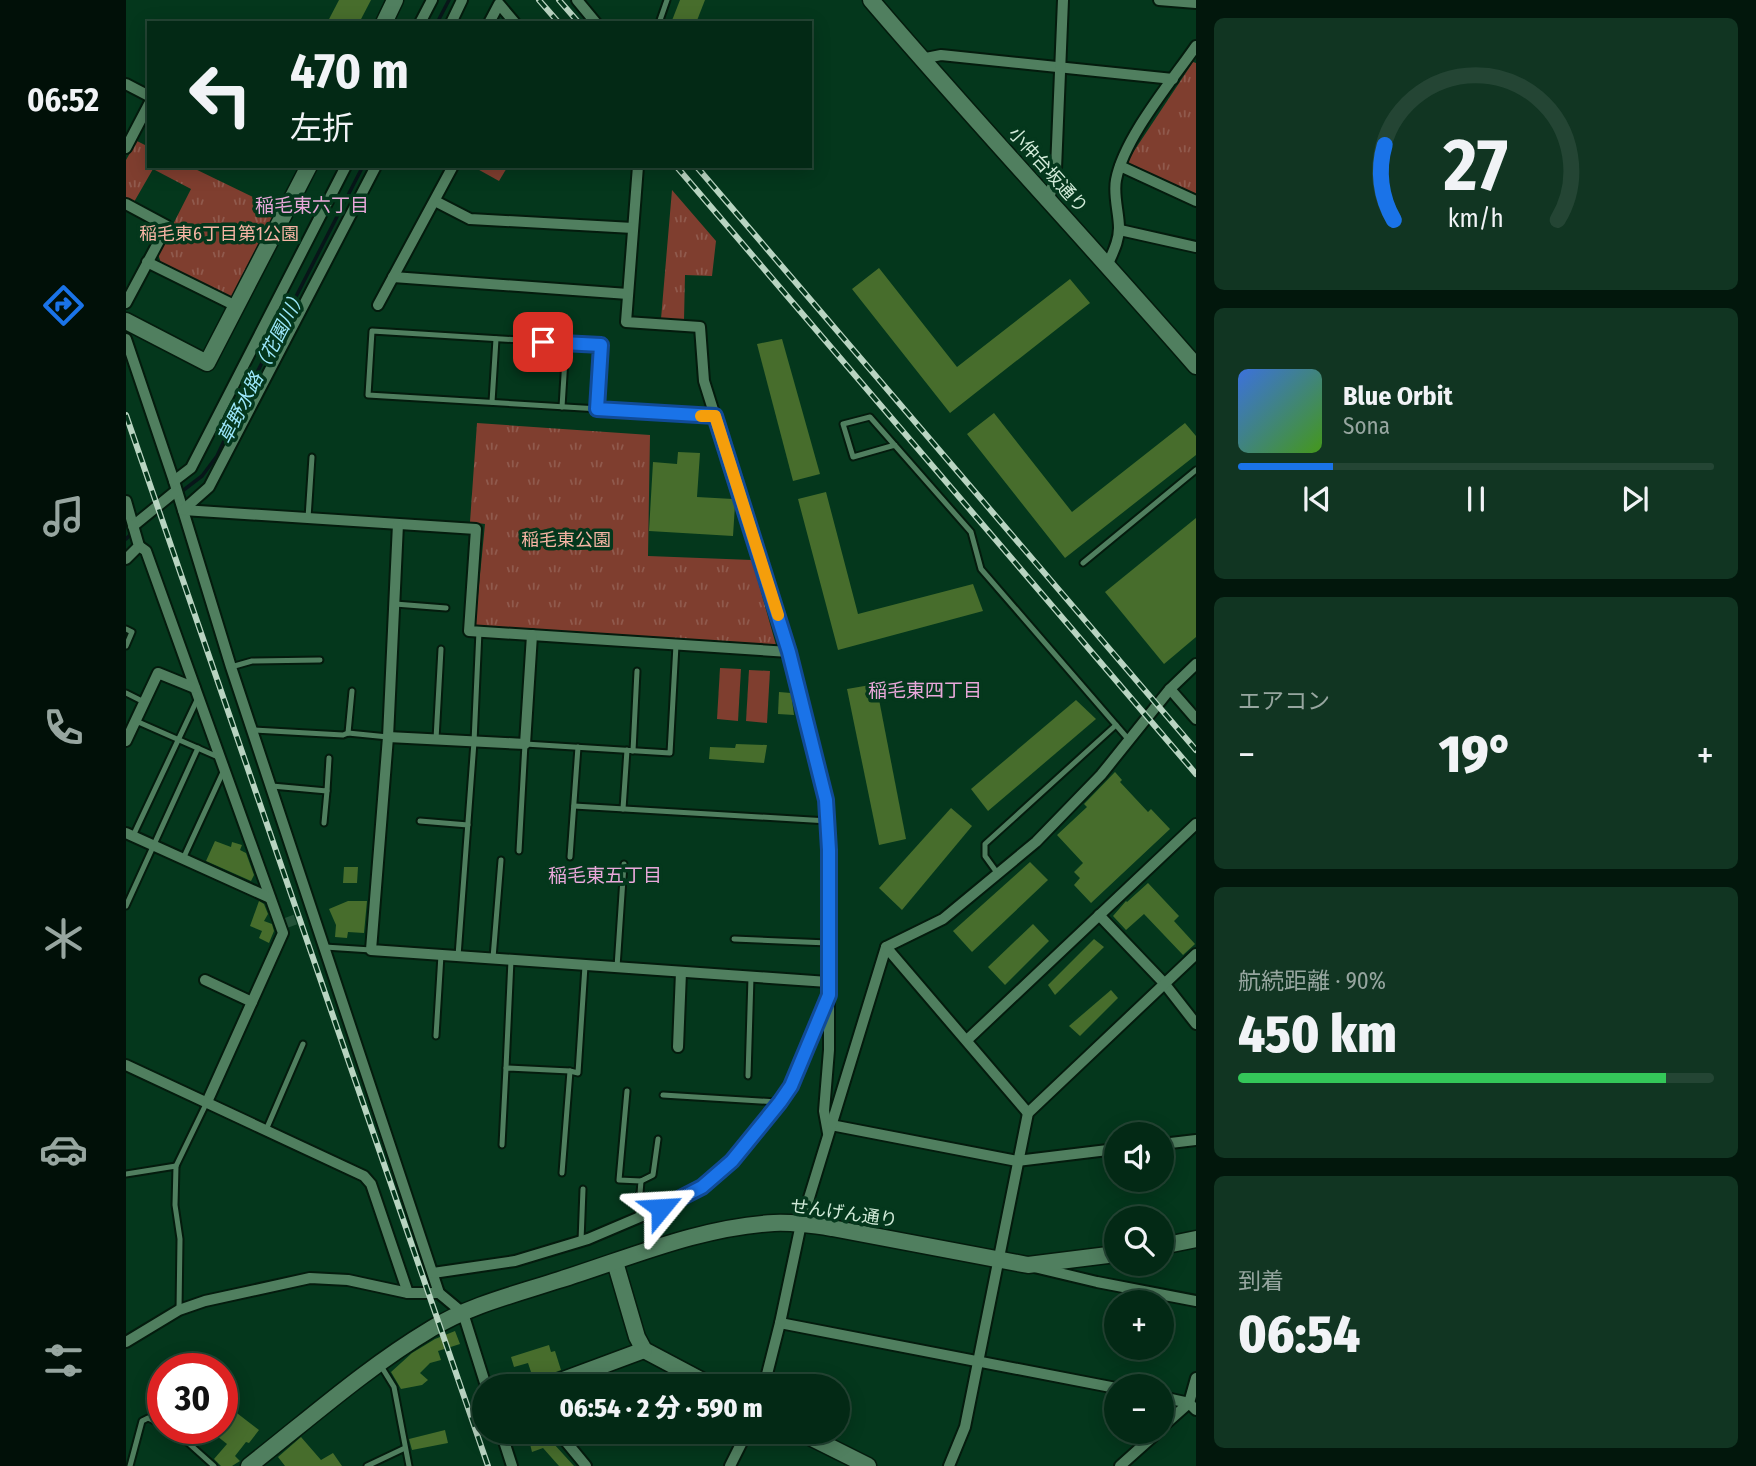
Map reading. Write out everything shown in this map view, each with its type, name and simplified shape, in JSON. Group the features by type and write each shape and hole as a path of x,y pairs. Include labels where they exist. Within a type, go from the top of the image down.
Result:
{"street":[{"path":"385,21 395,0"},
{"path":"421,21 432,0"},
{"path":"452,21 462,0"},
{"path":"577,0 594,21"},
{"name":"小仲台坂通り","path":"871,0 1196,366"},
{"path":"1049,200 1056,169 1063,0"},
{"path":"1159,0 1196,3"},
{"path":"490,21 499,4 513,21"},
{"path":"1108,264 1117,244 1119,230 1115,183 1120,166 1137,134 1196,46"},
{"path":"921,59 941,55 1173,79"},
{"path":"126,84 147,95"},
{"path":"126,148 147,108"},
{"path":"1120,166 1196,201"},
{"path":"126,321 207,363 308,168"},
{"path":"133,526 191,468 345,168"},
{"path":"183,510 209,487 375,168"},
{"path":"378,305 452,168"},
{"path":"638,168 626,322 700,327 704,381 789,652 826,800 829,1050 824,1111 829,1129"},
{"path":"435,201 470,219 633,228"},
{"path":"126,204 167,226 126,303"},
{"path":"1119,230 1196,247"},
{"path":"148,262 236,306"},
{"path":"393,277 628,294"},
{"path":"126,339 272,786 307,915 325,947 439,1293 463,1313 482,1374"},
{"path":"126,501 139,546 146,551 270,898 284,924 283,933 207,1102"},
{"path":"183,510 476,529 469,631 789,652"},
{"path":"398,524 388,737 371,950 828,982"},
{"path":"126,559 139,546"},
{"path":"388,737 526,744 532,635"},
{"path":"767,1374 801,1224 886,947 943,919 1036,842 1101,775 1170,689 1196,664"},
{"path":"126,741 158,673 197,692"},
{"path":"1170,689 1196,719"},
{"path":"967,1040 1196,824"},
{"path":"129,834 270,898"},
{"path":"1099,915 1164,983 1196,1024"},
{"path":"886,947 1028,1113"},
{"path":"949,1466 965,1427 1028,1113 1196,954"},
{"path":"678,1047 681,972"},
{"path":"205,980 252,1002"},
{"path":"433,1273 515,1261 581,1241 638,1218 702,1187 732,1161 791,1086 829,995"},
{"path":"126,1065 364,1176 371,1184 408,1293"},
{"path":"829,1129 1017,1161 1104,1151"},
{"path":"1174,1143 1196,1140"},
{"name":"せんげん通り","path":"249,1466 379,1364 434,1327 463,1313 615,1262 726,1229 777,1223 801,1224 999,1259 1196,1301"},
{"path":"1174,1244 1196,1239"},
{"path":"1028,1265 1104,1256"},
{"path":"615,1262 637,1337 644,1350 689,1374"},
{"path":"126,1342 179,1310 205,1301 310,1278 348,1280 408,1293 439,1293"},
{"path":"780,1323 1104,1386"},
{"path":"579,1374 644,1350"},
{"path":"1174,1419 1192,1406 1196,1378"},
{"path":"1174,1401 1192,1406"},
{"path":"505,1444 512,1466"},
{"path":"568,1444 586,1466"},
{"path":"730,1466 741,1444"},
{"path":"824,1444 868,1466"},
{"path":"1120,1466 1144,1444"}],"lane":[{"path":"660,21 667,0"},
{"path":"597,409 601,345 372,331 368,395 492,402 562,407 715,416"},
{"path":"492,402 496,339"},
{"path":"562,407 566,343"},
{"path":"895,445 853,457 843,424 870,417 895,445 971,531 981,569 1129,740"},
{"path":"308,518 312,457"},
{"path":"1083,563 1196,470"},
{"path":"395,604 446,608"},
{"path":"126,629 132,632 126,646"},
{"path":"458,956 474,741 479,631"},
{"path":"519,851 526,744 670,753 676,645"},
{"path":"436,739 441,649"},
{"path":"231,667 252,661 320,660"},
{"path":"623,809 637,670"},
{"path":"348,733 352,691"},
{"path":"129,834 178,740 197,692"},
{"path":"126,693 144,702"},
{"path":"136,721 198,748 223,764 183,859"},
{"path":"998,874 985,856 985,844 1116,725"},
{"path":"253,730 388,737"},
{"path":"570,857 578,747"},
{"path":"126,906 198,748"},
{"path":"324,823 329,758"},
{"path":"272,786 327,791"},
{"path":"574,806 828,821"},
{"path":"420,821 468,825"},
{"path":"493,958 501,860"},
{"path":"617,967 624,864"},
{"path":"734,939 828,943"},
{"path":"325,947 371,950"},
{"path":"436,1036 441,955"},
{"path":"502,1145 511,960"},
{"path":"506,1068 578,1073 585,965"},
{"path":"748,1076 751,977"},
{"path":"266,1130 303,1044"},
{"path":"562,1173 570,1071"},
{"path":"627,1091 619,1180 641,1181 653,1175 658,1139"},
{"path":"663,1095 780,1102"},
{"path":"179,1310 180,1239 174,1205 176,1167 207,1102"},
{"path":"126,1174 176,1167"},
{"path":"638,1218 641,1181"},
{"path":"581,1241 583,1189"},
{"path":"379,1364 394,1387 409,1466"},
{"path":"130,1466 142,1421 147,1418"},
{"path":"189,1444 214,1466"},
{"path":"366,1466 405,1448"}],"green space":[{"path":"1193,62 1196,63 1196,197 1131,168 1128,160"},
{"name":"稲毛東6丁目第1公園","path":"137,141 147,146 147,168 193,168 282,211 235,295 229,297 161,263 158,254 191,189 153,169 134,202 126,198 126,160"},
{"path":"476,168 507,168 499,181"},
{"path":"672,190 716,241 712,276 685,275 684,320 661,319"},
{"name":"稲毛東公園","path":"477,423 650,435 648,556 752,560 776,645 475,626 485,524 470,522"},
{"path":"720,668 741,669 738,721 717,719"},
{"path":"749,670 770,671 767,723 746,721"}],"building":[{"path":"339,0 371,0 360,21 328,21"},
{"path":"680,0 705,0 697,21 672,21"},
{"path":"879,268 957,367 1070,279 1090,303 950,413 852,289"},
{"path":"782,339 820,474 793,481 757,344"},
{"path":"994,413 1072,512 1185,423 1196,436 1196,455 1065,558 967,434"},
{"path":"678,452 700,453 697,497 733,499 733,536 649,531 653,462 677,464"},
{"path":"826,492 858,614 973,584 983,611 838,650 798,499"},
{"path":"1196,518 1196,637 1164,664 1105,592"},
{"path":"876,684 906,839 879,845 847,689"},
{"path":"779,692 791,693 794,715 778,714"},
{"path":"1076,700 1096,719 988,811 971,789"},
{"path":"736,744 767,745 764,763 709,759 710,747 735,748"},
{"path":"1115,772 1122,780 1120,782 1148,812 1151,809 1170,829 1091,903 1074,885 1080,878 1074,872 1083,863 1057,835 1087,807 1084,804"},
{"path":"951,808 972,826 902,910 879,888"},
{"path":"215,841 231,847 232,842 242,845 240,850 246,853 254,875 251,881 206,861"},
{"path":"1030,862 1048,880 972,952 953,931"},
{"path":"344,867 358,867 357,883 343,883"},
{"path":"1148,883 1179,916 1174,921 1195,944 1183,955 1144,914 1126,930 1113,916"},
{"path":"259,901 264,904 268,914 264,921 272,924 274,931 269,943 259,938 262,931 250,926"},
{"path":"348,901 367,901 364,933 348,932 347,938 335,937 336,925 329,909"},
{"path":"1033,924 1049,941 1005,985 988,967"},
{"path":"1094,939 1104,947 1055,995 1048,985"},
{"path":"1111,990 1118,998 1080,1036 1069,1026"},
{"path":"455,1331 460,1344 438,1351 441,1360 430,1363 420,1373 428,1380 422,1385 401,1389 391,1372 412,1353"},
{"path":"549,1345 551,1352 555,1351 561,1370 550,1374 532,1374 528,1363 514,1367 511,1357"},
{"path":"238,1414 259,1430 235,1456 240,1461 232,1466 221,1466 214,1459 227,1444 238,1444"},
{"path":"445,1430 448,1443 412,1450 409,1439"},
{"path":"301,1437 321,1460 333,1453 342,1466 285,1466 278,1457"},
{"path":"530,1444 554,1444 574,1466 559,1466 543,1448 532,1452"}],"waterway":[{"name":"草野水路（花園川）","path":"438,21 449,0"},
{"name":"草野水路（花園川）","path":"181,492 202,476 217,456 362,168"},
{"name":"草野水路（花園川）","path":"126,539 132,533"}],"tunnel":[{"path":"286,923 302,917"}],"railway":[{"path":"539,0 557,21"},
{"path":"559,0 577,21"},
{"path":"678,168 1196,774"},
{"path":"698,168 1196,750"},
{"path":"126,415 488,1466"}],"slow traffic":[{"path":"701,416 715,416 778,615"}],"district":[{"name":"稲毛東六丁目","path":"312,205"},
{"name":"稲毛東四丁目","path":"925,690"},
{"name":"稲毛東五丁目","path":"605,875"}],"route":[{"path":"543,342 601,345 597,409 715,416 789,652 826,800 829,850 829,995 791,1086 780,1102 732,1161 702,1187 661,1208"}]}
